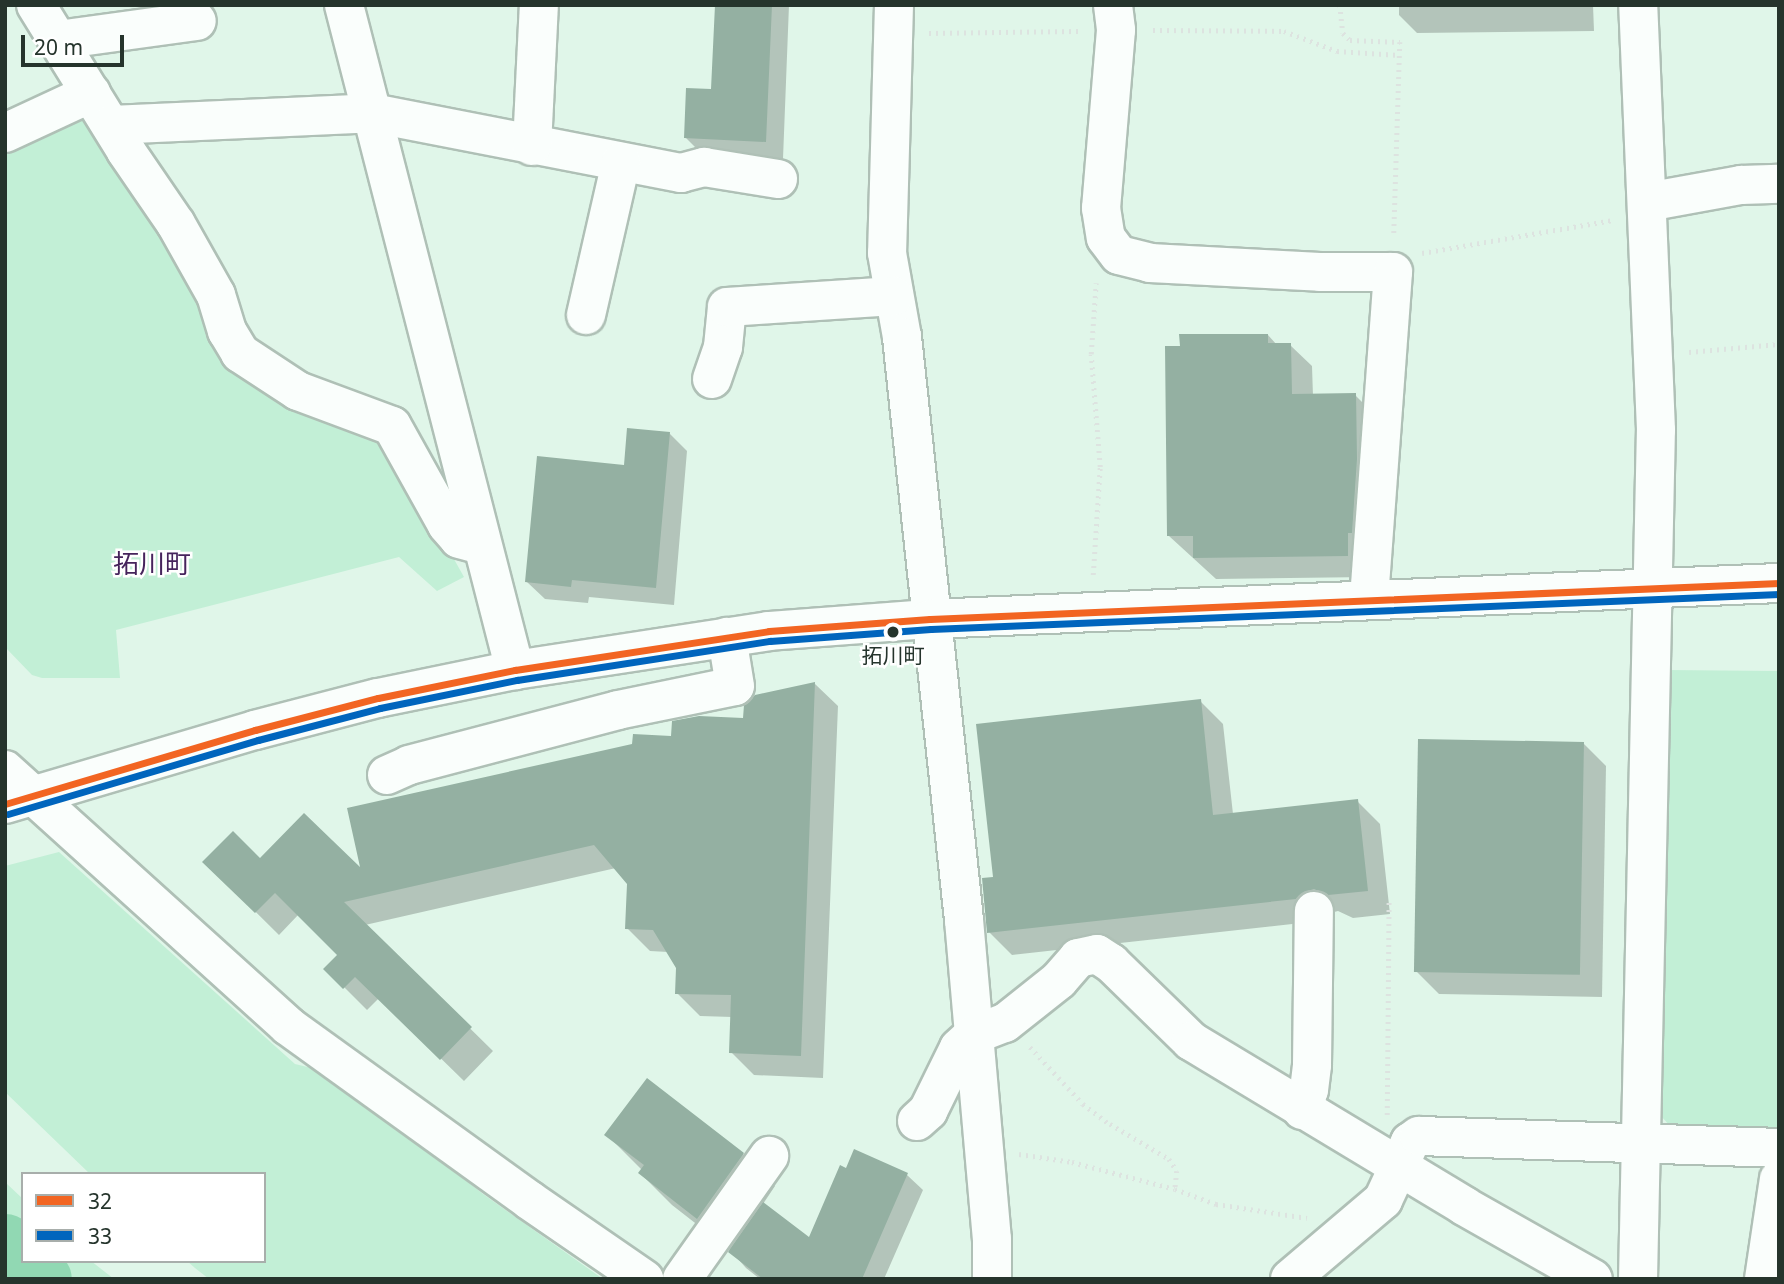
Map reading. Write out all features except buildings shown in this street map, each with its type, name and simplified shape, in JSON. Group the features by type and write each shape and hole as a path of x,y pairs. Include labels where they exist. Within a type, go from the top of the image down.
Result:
{"street":[{"path":"36,5 176,224 216,295 227,331 240,353 298,391 392,426 447,525 459,539 482,545"},
{"path":"344,5 515,670"},
{"path":"533,146 539,5"},
{"path":"894,5 887,253 902,337 964,920 989,1029 984,1149 992,1239 992,1279"},
{"path":"1113,5 1116,30 1101,208 1106,238 1119,255 1131,261 1150,264 1393,265 1369,599"},
{"path":"1638,5 1656,430 1638,1279"},
{"path":"58,40 176,17"},
{"path":"5,133 92,93"},
{"path":"111,125 372,113 681,173 704,167 778,179"},
{"path":"586,315 621,162"},
{"path":"1647,208 1741,185 1779,184"},
{"path":"712,379 723,347 727,307 894,296"},
{"path":"14,790 379,698 515,670 769,631 930,619 1779,583"},
{"path":"387,775 409,765 618,710 735,686 727,637"},
{"path":"14,790 288,1026 529,1200 644,1279"},
{"path":"1302,1110 1309,1090 1312,1065 1314,911"},
{"path":"917,1121 928,1111 959,1048 1059,980 1079,958 1097,954 1111,963 1191,1041 1393,1164 1593,1279"},
{"path":"1290,1279 1383,1199 1393,1164 1410,1142 1419,1136 1779,1148"},
{"path":"682,1279 769,1156"},
{"path":"1764,1279 1779,1179"}],"path":[{"path":"1340,5 1343,33 1350,40 1400,42 1393,265 1647,208"},
{"path":"1093,575 1100,467 1091,354 1092,316 1097,269 1114,249"},
{"path":"1653,356 1779,344"},
{"path":"1389,899 1393,1164"},
{"path":"989,1029 1110,1124 1169,1159 1177,1171 1175,1189"},
{"path":"984,1149 1072,1162 1175,1189 1216,1204 1314,1219 1341,1236"}],"green space":[{"path":"85,117 171,250 205,311 385,436 464,577 437,591 399,557 116,630 120,678 42,678 32,675 5,647 5,151"},
{"path":"1666,670 1779,671 1779,1135 1672,1128 1660,1115"},
{"path":"59,852 295,1064 328,1072 483,1194 603,1279 209,1279 189,1263 266,1263 266,1172 88,1172 5,1092 5,866"},
{"path":"5,1182 21,1197 21,1263 94,1263 114,1279 5,1279"}],"waterway":[{"path":"5,1244 21,1260"},
{"path":"25,1263 41,1279"}],"transit line":[{"name":"32","path":"5,804 255,730 378,698 515,670 769,631 930,619 1779,583"},
{"name":"33","path":"8,814 258,740 380,708 517,680 770,641 931,629 1779,594"}],"place":[{"name":"拓川町","path":"893,632"}],"district":[{"name":"拓川町","path":"152,564"}]}
